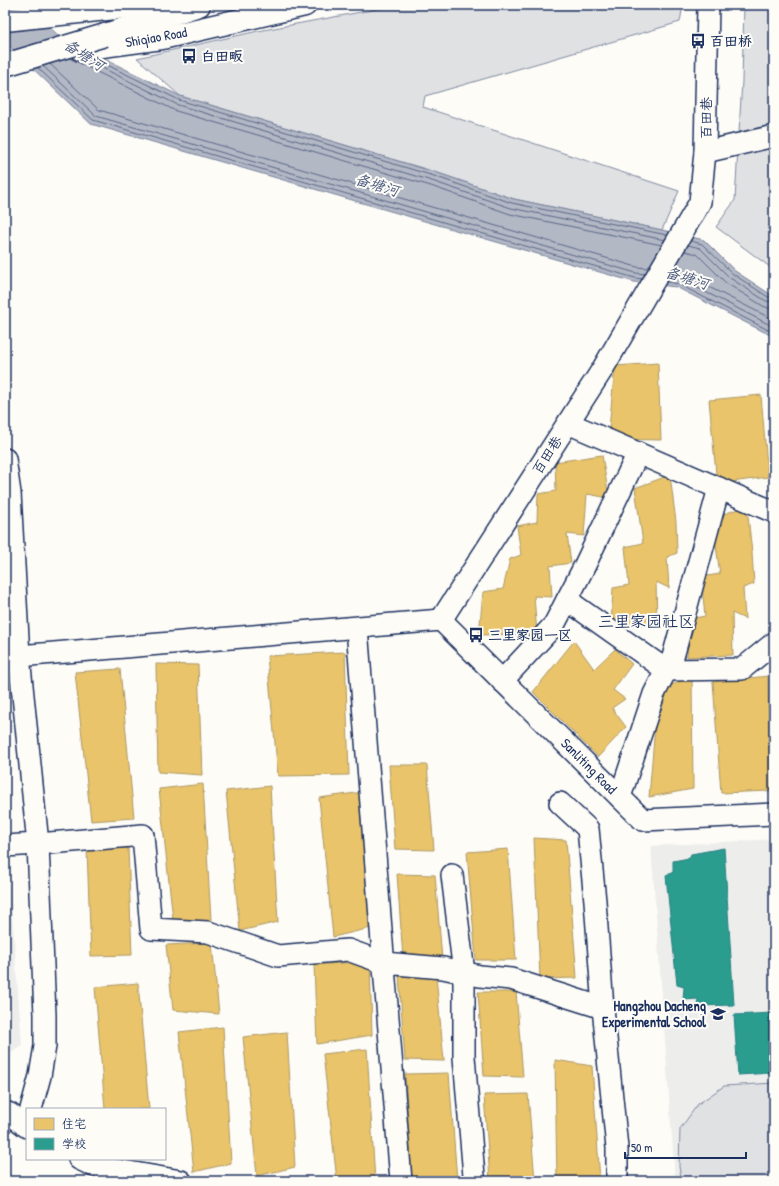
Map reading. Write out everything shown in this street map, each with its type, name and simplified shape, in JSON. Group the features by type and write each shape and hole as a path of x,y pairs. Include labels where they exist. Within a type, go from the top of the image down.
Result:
{"main road":[{"path":"5,20 144,5"},
{"path":"5,65 105,36 199,5"},
{"name":"Shiqiao Road","path":"5,59 162,38 305,5"}],"street":[{"name":"百田巷","path":"441,620 602,370 700,202 705,152 708,5"},
{"path":"705,152 774,136"},
{"path":"568,423 774,512"},
{"path":"502,681 554,625 584,567 638,453"},
{"path":"5,459 10,493 19,656 38,844 45,1046 40,1076 32,1108"},
{"path":"620,797 654,694 673,657 719,488"},
{"path":"567,600 666,670 742,669 774,643"},
{"path":"19,656 441,620"},
{"name":"Sanliting Road","path":"441,620 643,820 774,814"},
{"path":"357,628 401,1181"},
{"path":"560,803 588,829 616,1148 617,1181"},
{"path":"5,846 143,835 151,930 208,932 278,956 348,950 384,964 443,968 480,976 511,979 603,1008"},
{"path":"452,874 464,972 464,1057 474,1176"},
{"path":"5,1112 26,1121"},
{"path":"81,1160 94,1166 181,1181"}],"shaded area":[{"path":"399,5 683,5 680,22 425,96 423,107 679,191 662,230 514,199 435,172 180,96 137,58 258,31"},
{"path":"744,5 774,5 774,270 716,227 735,200 742,81"},
{"path":"5,818 22,1045 5,1058"},
{"name":"Hangzhou Dacheng Experimental School","path":"774,839 774,1181 675,1181 651,846"},
{"path":"774,1083 774,1181 682,1181 679,1167 680,1129 698,1104 724,1086"}],"water":[{"name":"备塘河","path":"5,5 26,5 60,37 180,96 435,172 514,199 704,240 735,271 770,294 774,293 774,337 676,287 634,282 91,124 5,42"}],"building: 住宅":[{"path":"658,363 661,440 608,439 615,366"},
{"path":"761,395 768,477 717,484 709,400"},
{"path":"602,455 609,498 587,494 584,536 567,534 571,563 550,566 552,597 534,596 537,634 479,635 483,592 503,589 510,559 521,555 517,526 537,522 538,494 556,491 555,462"},
{"path":"670,475 676,522 677,553 667,557 669,588 656,582 657,624 611,626 613,588 629,585 625,547 643,543 635,488"},
{"path":"747,506 754,584 743,588 745,619 732,613 733,655 687,657 689,619 705,616 701,577 720,574 712,518"},
{"path":"574,641 594,669 615,649 632,664 613,690 625,699 612,708 626,727 598,757 533,692"},
{"path":"345,652 349,775 278,776 267,656"},
{"path":"156,664 198,665 202,775 158,772"},
{"path":"120,669 134,818 91,821 75,672"},
{"path":"692,676 693,789 649,797 658,691"},
{"path":"768,676 770,791 721,793 713,682"},
{"path":"389,765 427,765 434,850 395,849"},
{"path":"203,784 211,920 174,929 159,789"},
{"path":"270,786 278,922 240,931 226,791"},
{"path":"363,792 371,928 333,937 319,798"},
{"path":"534,838 566,840 577,978 540,979"},
{"path":"128,848 132,955 91,956 87,850"},
{"path":"508,849 516,960 476,960 467,852"},
{"path":"397,874 435,875 442,959 403,958"},
{"path":"212,943 219,1014 173,1010 166,945"},
{"path":"370,961 372,1035 317,1044 314,965"},
{"path":"399,976 436,976 444,1061 405,1060"},
{"path":"138,983 149,1108 105,1108 95,987"},
{"path":"478,992 516,992 523,1077 484,1076"},
{"path":"223,1027 231,1163 194,1172 179,1032"},
{"path":"287,1032 295,1167 257,1176 243,1037"},
{"path":"367,1049 375,1181 337,1181 323,1054"},
{"path":"555,1060 592,1066 600,1181 557,1181"},
{"path":"449,1073 457,1181 412,1181 405,1074"},
{"path":"528,1094 535,1181 490,1181 484,1095"}],"building: 学校":[{"path":"724,848 734,1005 697,1006 698,999 683,1000 684,987 677,985 666,876 673,872 673,861 689,858 691,854"},
{"path":"773,1003 774,1053 770,1053 772,1073 738,1075 734,1015 772,1013"}],"place":[{"name":"百田桥","path":"698,41"},
{"name":"白田畈","path":"189,56"},
{"name":"三里家园一区","path":"476,635"},
{"name":"Hangzhou Dacheng Experimental School","path":"718,1014"}],"district":[{"name":"三里家园社区","path":"646,621"}]}
